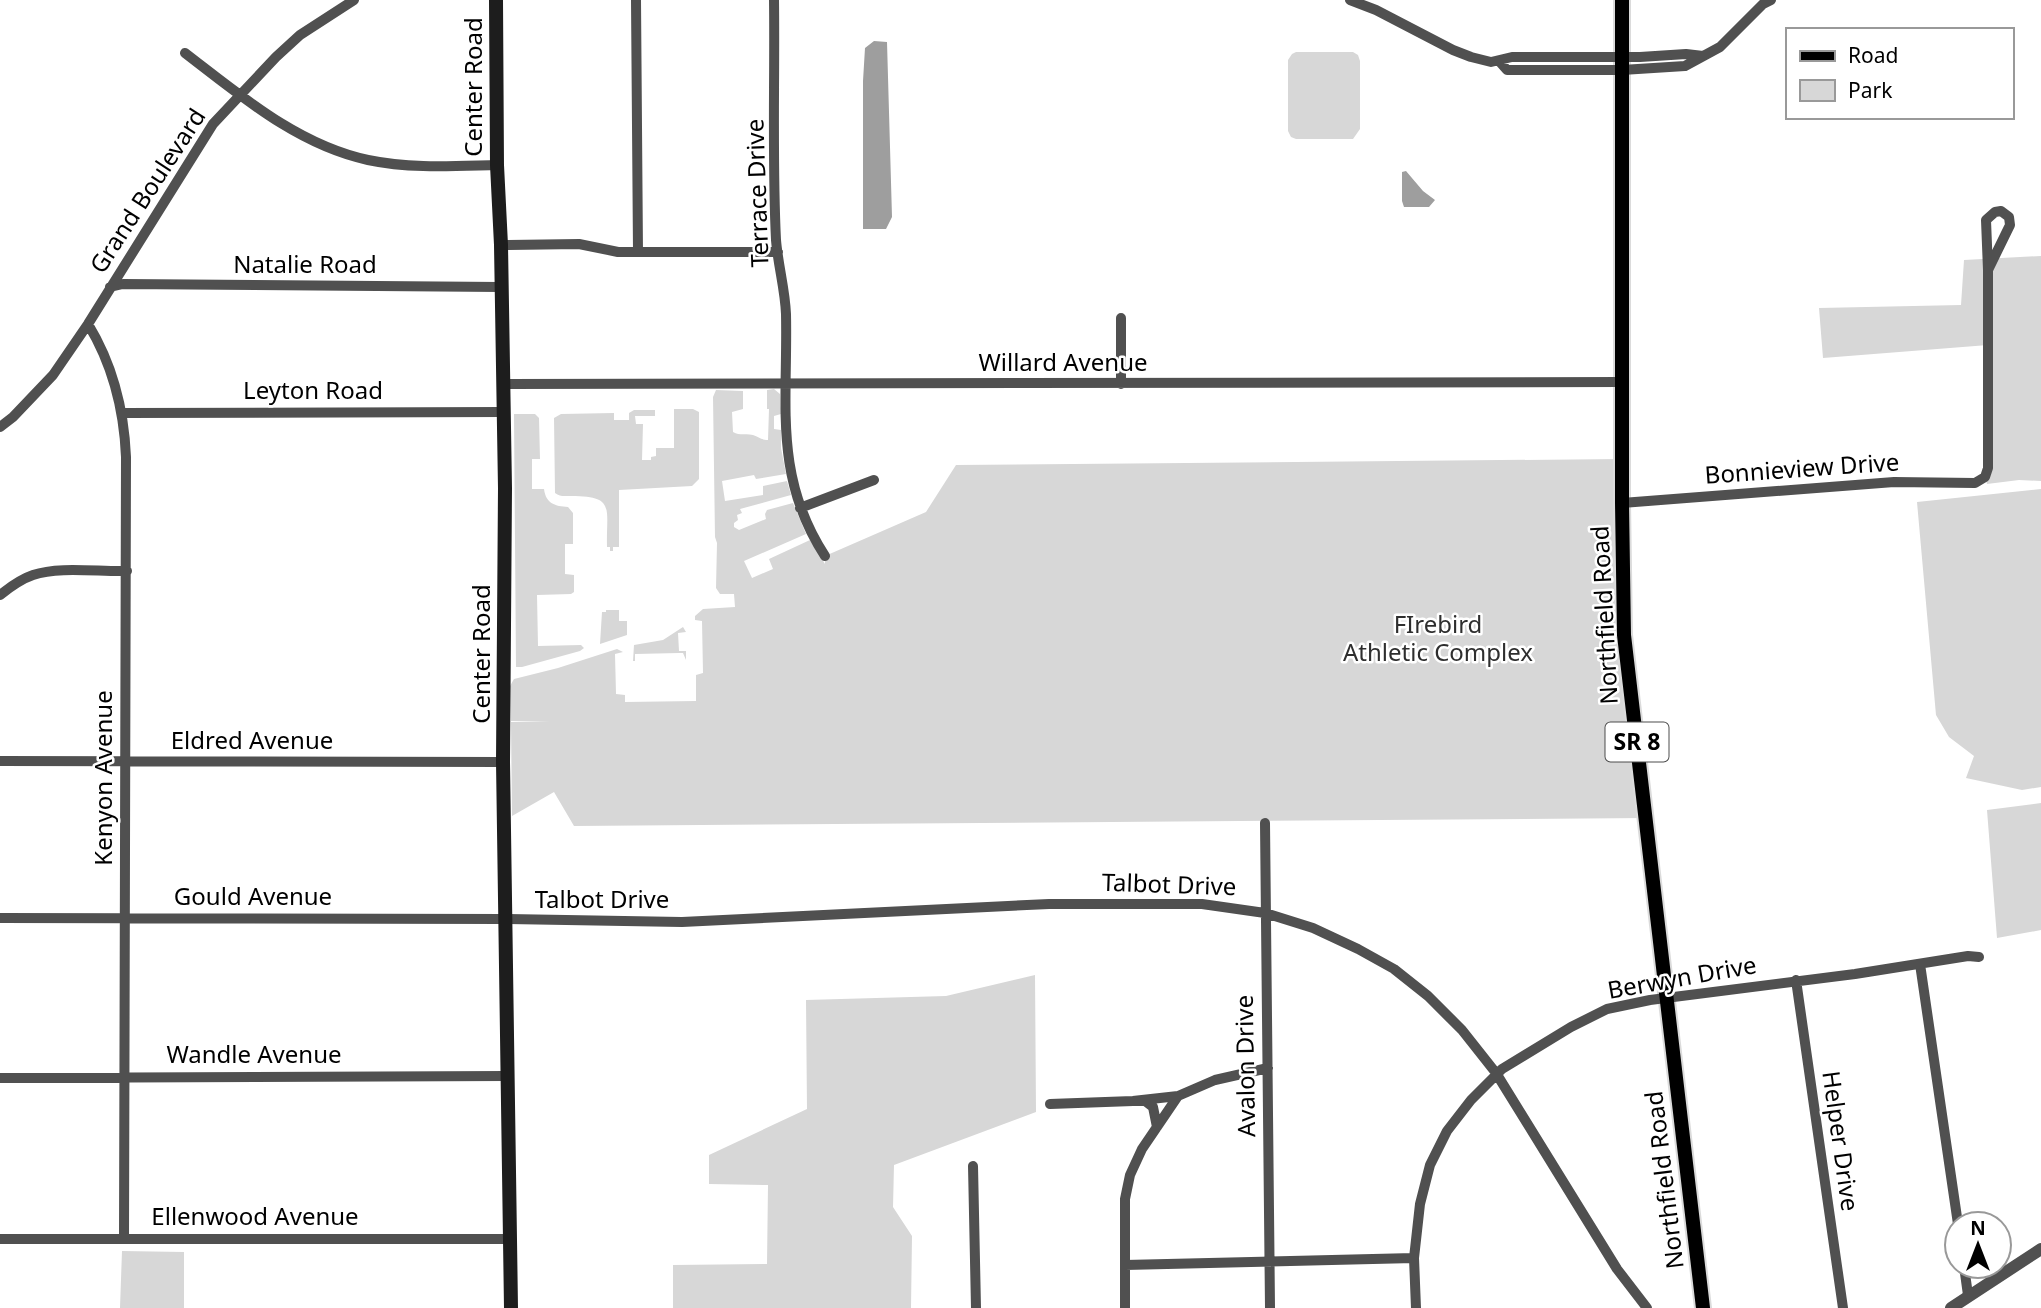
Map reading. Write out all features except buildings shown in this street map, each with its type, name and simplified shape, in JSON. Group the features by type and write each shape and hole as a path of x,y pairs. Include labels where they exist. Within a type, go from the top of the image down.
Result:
{"main road":[{"name":"Center Road","path":"496,0 497,165 504,412 503,762 511,1308"},
{"name":"Northfield Road","path":"1622,0 1624,635 1703,1308"}],"street":[{"name":"Grand Boulevard","path":"0,427 13,418 46,384 88,324 214,124 300,35 354,0"},
{"path":"636,0 638,252"},
{"name":"Terrace Drive","path":"774,0 778,251 786,311 787,454 800,508 812,536 825,556"},
{"path":"1350,0 1376,10 1453,50 1481,60 1499,61 1511,57 1622,64 1686,54 1703,57 1720,47 1758,9 1772,0"},
{"path":"185,53 284,126 319,144 370,161 416,166 497,165"},
{"path":"2001,211 2009,217 2010,225 1988,270 1986,220 1995,212 2001,211"},
{"path":"501,245 579,244 618,252 778,251"},
{"name":"Bonnieview Drive","path":"1622,503 1894,482 1975,483 1985,478 1988,468 1988,270"},
{"name":"Natalie Road","path":"110,287 123,284 500,287"},
{"path":"1121,318 1121,384"},
{"name":"Kenyon Avenue","path":"88,324 108,359 122,413 126,457 124,1239"},
{"name":"Willard Avenue","path":"503,384 1622,382"},
{"name":"Leyton Road","path":"122,413 504,412"},
{"path":"800,508 874,480"},
{"path":"0,595 20,581 49,571 127,571"},
{"name":"Eldred Avenue","path":"0,761 503,762"},
{"name":"Avalon Drive","path":"1265,823 1270,1308"},
{"name":"Talbot Drive","path":"505,919 682,922 1049,904 1202,904 1265,913 1290,920 1335,937 1394,969 1462,1030 1496,1073 1617,1269 1647,1308"},
{"name":"Gould Avenue","path":"0,918 505,919"},
{"name":"Berwyn Drive","path":"1416,1308 1414,1258 1420,1204 1430,1165 1447,1131 1496,1073 1571,1027 1607,1009 1667,998 1968,956 1979,957"},
{"path":"1920,964 1956,1210"},
{"name":"Helper Drive","path":"1796,980 1843,1308"},
{"path":"1051,1104 1178,1097 1223,1078 1268,1068"},
{"name":"Wandle Avenue","path":"0,1078 507,1076"},
{"path":"1125,1308 1125,1199 1130,1175 1142,1149 1178,1097"},
{"path":"1144,1100 1155,1112 1157,1127"},
{"path":"973,1166 976,1308"},
{"name":"Ellenwood Avenue","path":"0,1239 510,1239"},
{"path":"1951,1308 2041,1249"},
{"path":"1125,1265 1414,1258"},
{"path":"1966,1280 1968,1295"}],"green space":[{"path":"1296,52 1353,52 1358,55 1360,129 1353,139 1291,137 1288,131 1288,60"},
{"path":"2041,256 2041,481 2019,480 1987,484 1988,345 1823,358 1819,308 1961,305 1964,260"},
{"name":"FIrebird Athletic Complex","path":"774,389 780,394 781,414 774,416 774,429 781,430 786,474 756,479 754,475 722,481 725,501 763,495 763,486 787,481 791,495 740,509 742,513 737,515 738,520 734,527 739,530 766,519 767,510 793,503 806,534 744,561 752,578 773,569 769,559 810,540 825,564 825,556 926,512 956,465 1622,459 1624,635 1646,818 574,826 554,792 512,816 511,722 550,721 511,721 510,686 514,679 617,649 623,652 615,654 616,694 625,695 625,702 696,701 696,675 703,673 702,621 695,620 695,616 703,609 735,607 734,594 720,594 716,588 713,397 716,390 743,391 743,409 732,412 733,432 768,440 767,390"},
{"path":"674,409 693,409 699,412 699,479 692,486 619,490 619,547 613,547 613,551 610,551 610,547 607,547 606,507 602,502 595,498 562,496 555,493 554,418 561,414 614,413 614,420 629,420 629,413 634,410 655,410 655,416 635,416 636,424 643,424 642,460 651,460 651,457 656,456 656,448 674,448"},
{"path":"514,414 535,414 539,418 540,459 532,459 532,489 544,489 549,501 568,507 573,513 573,544 565,544 565,574 574,575 574,592 537,595 538,646 581,645 584,648 522,667 516,667"},
{"path":"2041,489 2041,787 2022,790 1966,778 1974,756 1949,737 1936,715 1917,502"},
{"path":"619,610 619,621 627,621 627,635 600,644 602,612"},
{"path":"683,627 686,632 678,633 679,651 686,651 686,660 683,653 679,653 635,654 633,661 634,645 663,640"},
{"path":"2041,803 2041,930 1997,938 1987,810"},
{"path":"1035,975 1036,1112 894,1165 893,1207 912,1236 911,1308 673,1308 673,1265 767,1264 768,1185 709,1184 709,1155 807,1109 806,1000 946,996"},
{"path":"122,1251 184,1252 184,1308 120,1308"}],"shaded area":[{"path":"874,41 887,42 892,217 886,229 863,229 863,81 865,48"},
{"path":"1406,171 1423,191 1435,200 1429,207 1404,207 1402,172"}]}
